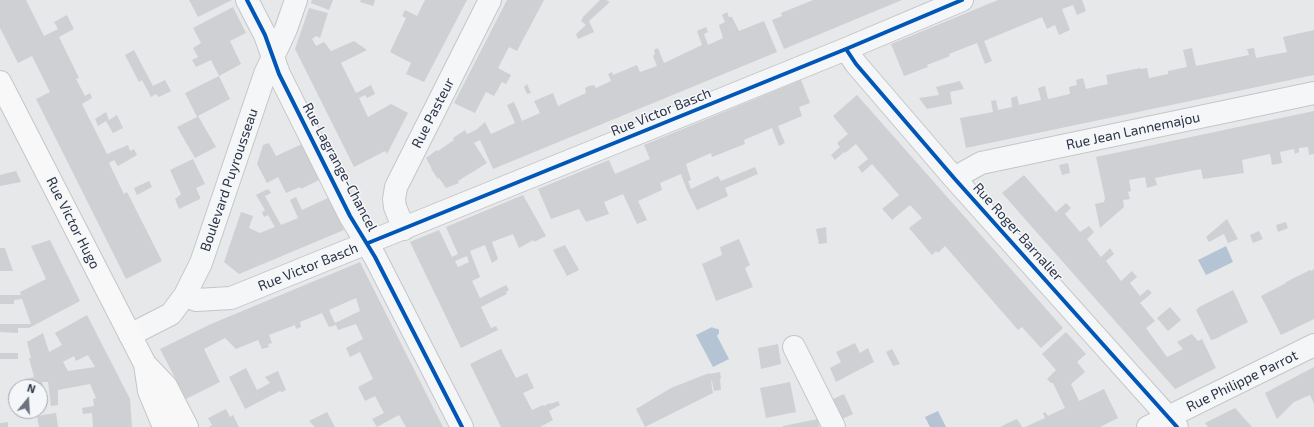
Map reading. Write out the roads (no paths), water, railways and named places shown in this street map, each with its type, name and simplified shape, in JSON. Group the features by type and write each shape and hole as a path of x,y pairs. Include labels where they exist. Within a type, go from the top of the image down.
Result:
{"main road":[{"name":"Rue Victor Hugo","path":"0,82 145,364 166,386 187,427"},
{"name":"Rue Victor Hugo","path":"145,364 149,392 164,427"}],"street":[{"name":"Rue Lagrange-Chancel","path":"247,0 265,35 286,89 350,216 368,243 462,427"},
{"name":"Boulevard Puyrousseau","path":"130,335 171,314 185,296 200,263 265,74 286,29 296,0"},
{"name":"Rue Pasteur","path":"404,229 395,207 394,199 396,187 490,0"},
{"name":"Rue Victor Basch","path":"185,296 196,300 231,298 846,49 962,0"},
{"name":"Rue Roger Barnalier","path":"846,49 856,64 954,178 1172,422"},
{"name":"Rue Jean Lannemajou","path":"954,178 981,163 1314,93"},
{"name":"Rue Philippe Parrot","path":"1148,427 1172,422 1314,345"},
{"path":"794,347 834,427"}],"water":[{"path":"1226,246 1233,262 1206,275 1198,260"},
{"path":"712,327 719,330 717,336 729,359 713,367 696,335"},
{"path":"938,411 946,427 930,427 925,417"}]}
